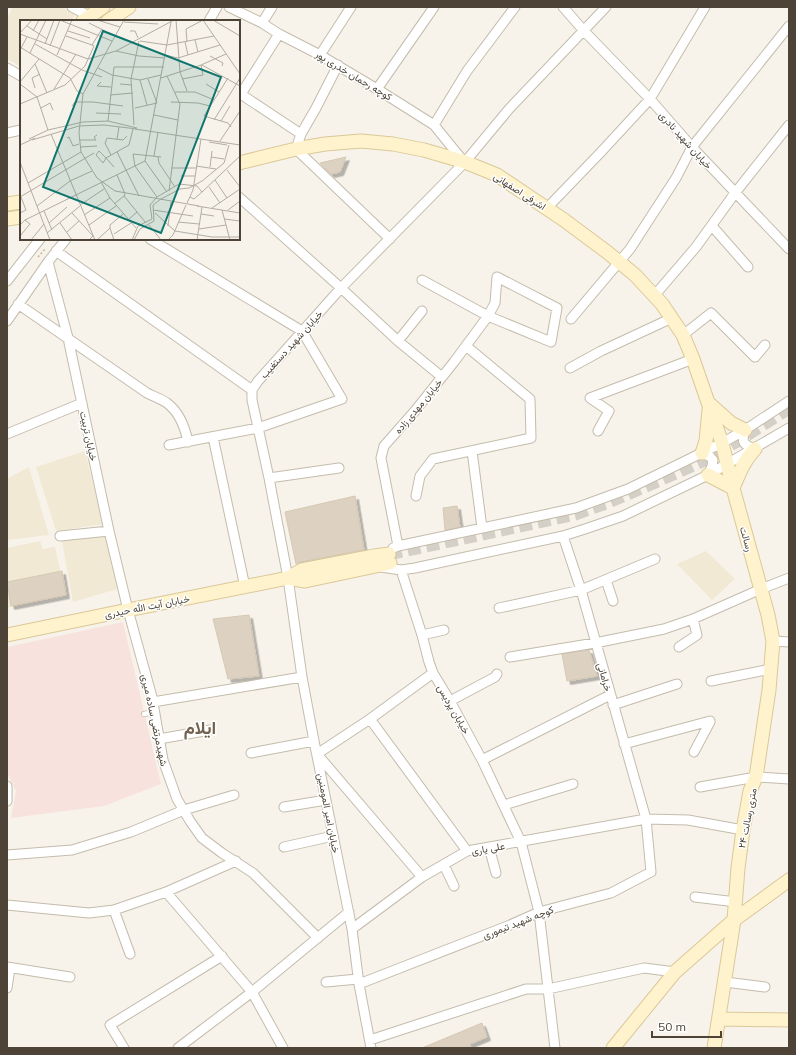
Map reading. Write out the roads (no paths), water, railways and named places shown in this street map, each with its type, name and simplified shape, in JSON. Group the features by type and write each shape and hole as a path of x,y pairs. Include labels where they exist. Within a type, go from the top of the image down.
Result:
{"main road":[{"path":"86,19 103,7"},
{"path":"110,20 129,7"},
{"name":"اشرفی اصفهانی","path":"240,163 296,149 325,144 361,141 393,144 424,150 465,162 497,176 601,247 635,275 654,296 672,318 683,335 694,358 722,443"},
{"path":"7,219 20,217"},
{"path":"710,404 731,423 745,430"},
{"path":"702,453 706,441 710,404"},
{"name":"رسالت","path":"722,443 761,589"},
{"path":"708,475 733,488 746,459 755,449"},
{"name":"خیابان آیت الله حیدری","path":"7,635 288,578 305,581 374,561 395,558"},
{"name":"۲۴ متری رسالت","path":"714,1048 734,920 743,830 750,791 756,777 771,669 773,641 761,589"},
{"path":"613,1048 675,972 734,920 789,880"},
{"path":"719,1019 789,1020"}],"street":[{"path":"72,7 86,19"},
{"path":"210,20 217,7"},
{"name":"کوچه رحمان خدری پور","path":"229,7 262,23 279,34 338,65 434,125 465,162"},
{"path":"262,23 272,7"},
{"path":"320,55 351,7"},
{"path":"377,89 434,7"},
{"path":"434,125 467,72 515,7"},
{"name":"خیابان شهید نادری","path":"563,7 650,99 692,147 789,249"},
{"name":"خیابان شهید دستغیب","path":"252,390 258,381 341,288 465,162 509,109 606,7"},
{"path":"546,208 602,152 650,99 705,7"},
{"path":"571,319 620,263 676,178 692,147 789,26"},
{"path":"279,34 240,93 301,134"},
{"path":"338,65 301,134 296,149 390,239"},
{"path":"7,68 20,75"},
{"path":"654,296 685,261 735,193 789,125"},
{"path":"7,133 20,130"},
{"path":"240,198 398,341 442,377"},
{"path":"712,226 748,267"},
{"path":"7,281 39,240"},
{"path":"7,321 65,240"},
{"path":"152,240 302,331 342,399 258,428 169,445"},
{"path":"56,251 252,390 252,400 269,478 288,578"},
{"name":"خیابان تربیت","path":"48,262 68,338 109,531 128,610"},
{"name":"خیابان مهدی زاده","path":"395,558 381,458 384,446 442,377 488,316 495,303 497,277 557,308 551,342 488,316"},
{"path":"422,280 488,316"},
{"path":"18,304 147,393 167,403 178,414 188,442"},
{"path":"398,341 422,311"},
{"path":"683,335 711,313 755,357 765,345"},
{"path":"570,368 601,351 672,318"},
{"path":"416,496 420,476 433,459 531,438 530,399 466,346"},
{"path":"598,431 609,411 590,398 694,358"},
{"path":"395,558 482,528 576,508 628,489 722,443 745,430 789,401"},
{"path":"7,434 82,403"},
{"path":"374,561 563,536 585,529 623,516 708,475 728,465 789,428"},
{"path":"745,430 743,441 746,446 755,449"},
{"path":"213,437 245,587"},
{"path":"472,451 482,528"},
{"path":"702,453 709,456 713,460 708,475"},
{"path":"269,478 338,468"},
{"path":"60,536 109,531"},
{"name":"خرامانی","path":"563,536 646,819"},
{"name":"خیابان پردیس","path":"395,558 422,635 433,673 482,760 521,842 539,912 555,1048"},
{"path":"499,608 580,590 656,559"},
{"name":"خیابان امیر المومنین","path":"288,578 302,677 349,912 358,982 370,1044"},
{"path":"510,657 595,643 664,629 693,619 789,578"},
{"path":"606,580 613,600"},
{"name":"شهیدمرتضی ساده میری","path":"128,610 153,707 163,760 177,799 202,838 253,873 318,938"},
{"path":"679,647 697,635 693,619"},
{"path":"422,635 444,630"},
{"path":"773,641 789,642"},
{"path":"711,681 771,669"},
{"path":"422,877 317,754 370,719 433,673"},
{"path":"450,701 495,677 497,674"},
{"path":"153,707 302,677"},
{"path":"613,705 677,684"},
{"path":"482,760 610,695"},
{"path":"370,719 467,851"},
{"path":"624,744 710,721 694,752"},
{"path":"159,738 210,730"},
{"path":"251,753 314,741"},
{"path":"700,787 756,777 789,778"},
{"path":"504,805 573,784"},
{"path":"7,786 7,801"},
{"path":"7,855 72,850 131,832 184,810 234,795"},
{"path":"284,807 326,800"},
{"name":"علی یاری","path":"352,929 422,877 467,851 646,819 688,820 743,830"},
{"name":"کوچه شهید تیموری","path":"326,982 358,982 503,928 539,912 611,893 652,872 646,819"},
{"path":"284,847 334,836"},
{"path":"489,847 496,873"},
{"path":"7,905 89,913 114,910 166,892 236,861"},
{"path":"444,865 454,886"},
{"path":"166,892 252,992 283,1048"},
{"path":"695,897 736,902"},
{"path":"114,910 130,954"},
{"path":"178,1048 252,992 349,912"},
{"path":"124,1048 110,1025 222,956"},
{"path":"7,988 9,968 70,977"},
{"path":"370,1044 526,989 548,990 644,968 675,972"},
{"path":"725,982 765,987"}],"lane":[{"path":"144,714 153,707"}],"tunnel":[{"path":"389,554 575,514 606,503 702,461 789,408"}],"district":[{"name":"ایلام","path":"200,728"}]}
